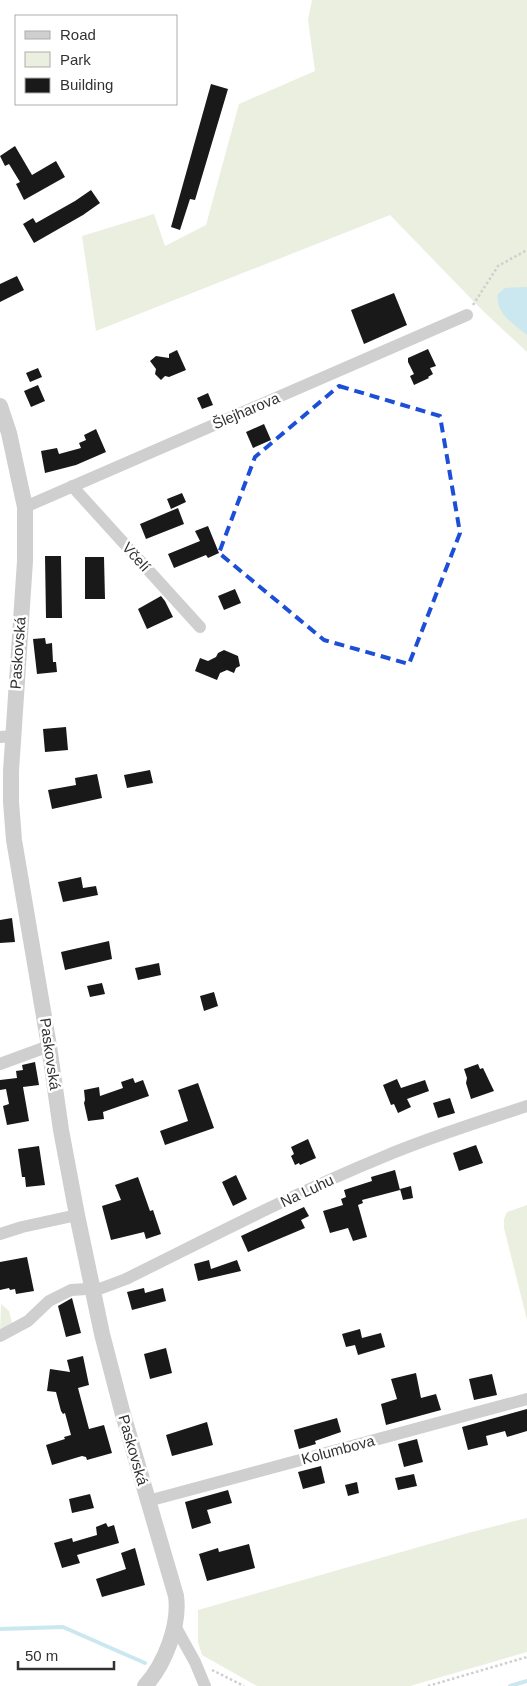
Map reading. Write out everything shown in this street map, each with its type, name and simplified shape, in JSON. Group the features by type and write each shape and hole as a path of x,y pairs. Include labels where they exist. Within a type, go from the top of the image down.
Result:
{"street":[{"name":"Šlejharova","path":"25,507 467,315"},
{"name":"Paskovská","path":"0,406 10,433 25,507 25,560 6,736 14,840 49,1046 60,1130 76,1215 122,1411 178,1608 176,1626 163,1660 149,1682"},
{"name":"Včelí","path":"72,486 200,627"},
{"path":"0,1064 49,1046"},
{"name":"Na Luhu","path":"0,1336 28,1321 48,1301 71,1290 102,1288 126,1280 272,1208 384,1156 527,1106"},
{"path":"0,1234 76,1215"},
{"name":"Kolumbova","path":"148,1501 527,1399"},
{"path":"176,1626 204,1684"}],"path":[{"path":"467,315 498,266 527,250"},
{"path":"428,1686 527,1658"},
{"path":"195,1662 244,1686"}],"highlighted area":[{"path":"339,386 440,416 460,533 409,664 324,640 219,553 255,457"}],"green space":[{"path":"312,0 527,0 527,352 482,310 390,215 96,331 82,236 154,214 165,246 206,225 239,104 315,71 308,20"},
{"path":"527,1205 527,1320 504,1228 504,1219 507,1212"},
{"path":"1,1304 9,1311 13,1327 0,1333"},
{"path":"527,1518 527,1652 410,1686 257,1686 202,1655 198,1642 198,1610"}],"water":[{"path":"527,287 527,335 502,313 499,307 498,294 505,288"}],"building":[{"path":"211,84 228,89 195,200 190,199 180,230 171,227"},
{"path":"15,146 32,175 56,161 65,177 24,200 16,184 20,182 9,164 5,166 0,156"},
{"path":"91,190 100,203 34,243 23,224 33,218 36,223"},
{"path":"17,276 24,290 0,302 0,284"},
{"path":"394,293 407,325 364,344 351,310"},
{"path":"428,349 436,366 430,368 433,374 414,385 410,376 414,374 408,358"},
{"path":"177,350 186,370 169,377 165,376 161,380 155,374 156,369 150,361 156,356 169,358 169,354"},
{"path":"38,368 42,377 30,382 26,373"},
{"path":"38,385 45,401 31,407 24,391"},
{"path":"208,393 213,405 202,409 197,398"},
{"path":"264,424 271,440 253,448 246,432"},
{"path":"96,429 106,452 76,465 45,473 41,451 57,448 59,454 81,448 79,443 86,440 84,435"},
{"path":"182,493 186,502 171,509 167,499"},
{"path":"178,508 184,524 146,539 140,524"},
{"path":"208,526 219,553 208,558 206,555 174,568 168,554 200,541 195,531"},
{"path":"45,556 61,556 62,618 46,618"},
{"path":"85,557 104,557 105,599 85,599"},
{"path":"235,589 241,603 224,610 218,596"},
{"path":"161,596 173,617 147,629 138,609"},
{"path":"45,638 46,644 52,643 53,662 56,662 57,672 37,674 33,639"},
{"path":"224,650 238,656 240,666 236,668 234,673 227,670 220,673 217,680 195,671 200,658 208,661"},
{"path":"66,727 68,750 45,752 43,729"},
{"path":"150,770 153,783 127,788 124,775"},
{"path":"97,774 102,798 52,809 48,790 76,785 75,778"},
{"path":"81,877 83,888 96,886 98,895 63,902 58,882"},
{"path":"12,918 15,942 0,943 0,920"},
{"path":"109,941 112,959 65,970 61,952"},
{"path":"159,963 161,975 138,980 135,968"},
{"path":"102,983 105,994 90,997 87,986"},
{"path":"214,992 218,1006 204,1011 200,996"},
{"path":"35,1062 39,1085 23,1087 29,1121 7,1125 3,1106 9,1104 6,1089 0,1090 0,1080 17,1078 16,1071 23,1070 22,1065"},
{"path":"478,1064 480,1069 483,1068 494,1091 471,1099 464,1069"},
{"path":"133,1078 135,1083 143,1080 149,1096 103,1112 104,1119 88,1121 84,1103 84,1090 99,1087 100,1096 123,1088 121,1082"},
{"path":"397,1079 401,1088 425,1080 429,1091 407,1099 411,1107 398,1113 394,1104 391,1105 383,1085"},
{"path":"198,1083 214,1128 165,1145 160,1131 188,1121 178,1090"},
{"path":"450,1098 455,1113 438,1118 433,1103"},
{"path":"308,1139 316,1158 300,1165 299,1163 295,1165 291,1156 294,1154 291,1147"},
{"path":"476,1145 483,1163 459,1171 453,1153"},
{"path":"39,1146 45,1185 26,1187 25,1177 22,1177 18,1149"},
{"path":"395,1170 400,1190 362,1200 363,1203 358,1205 367,1237 353,1241 348,1228 330,1233 323,1211 343,1205 341,1199 346,1197 344,1190 372,1181 371,1177"},
{"path":"236,1175 247,1199 233,1206 222,1182"},
{"path":"138,1177 150,1211 153,1210 161,1234 146,1239 144,1232 111,1240 102,1206 121,1200 115,1185"},
{"path":"411,1186 413,1198 403,1200 400,1189"},
{"path":"304,1207 309,1216 301,1220 305,1228 248,1252 241,1236"},
{"path":"27,1257 34,1291 16,1294 15,1289 0,1290 0,1262"},
{"path":"209,1260 211,1269 237,1260 241,1271 198,1281 194,1264"},
{"path":"144,1288 145,1293 163,1288 166,1301 132,1310 127,1292"},
{"path":"72,1298 81,1333 66,1337 58,1306"},
{"path":"360,1329 362,1338 381,1333 385,1347 358,1355 355,1345 346,1347 342,1334"},
{"path":"166,1348 172,1373 150,1379 144,1354"},
{"path":"83,1356 89,1385 78,1388 89,1429 104,1425 112,1453 87,1460 86,1457 82,1456 52,1465 46,1445 71,1435 65,1413 63,1414 61,1411 56,1392 47,1391 50,1369 70,1372 67,1360"},
{"path":"416,1373 421,1398 436,1394 441,1410 386,1425 381,1404 397,1399 391,1379"},
{"path":"492,1374 497,1395 474,1400 469,1379"},
{"path":"527,1409 527,1431 507,1437 505,1431 486,1436 488,1445 468,1450 462,1427"},
{"path":"337,1418 341,1432 315,1441 316,1444 299,1449 294,1430"},
{"path":"207,1422 213,1445 172,1456 166,1435"},
{"path":"417,1439 423,1462 404,1467 398,1444"},
{"path":"321,1466 325,1483 303,1489 298,1472"},
{"path":"414,1474 417,1486 398,1490 395,1478"},
{"path":"357,1482 359,1493 348,1496 345,1485"},
{"path":"228,1490 232,1503 207,1510 211,1523 192,1529 185,1502"},
{"path":"90,1494 94,1508 72,1513 69,1499"},
{"path":"106,1523 108,1527 114,1525 119,1543 77,1555 80,1563 62,1568 54,1543 72,1538 73,1542 97,1535 96,1527"},
{"path":"249,1544 255,1568 207,1581 199,1554 218,1548 219,1552"},
{"path":"135,1548 145,1585 102,1597 96,1579 126,1569 121,1553"}],"waterway":[{"path":"0,1629 63,1627 145,1663"},
{"path":"510,1686 527,1681"}]}
